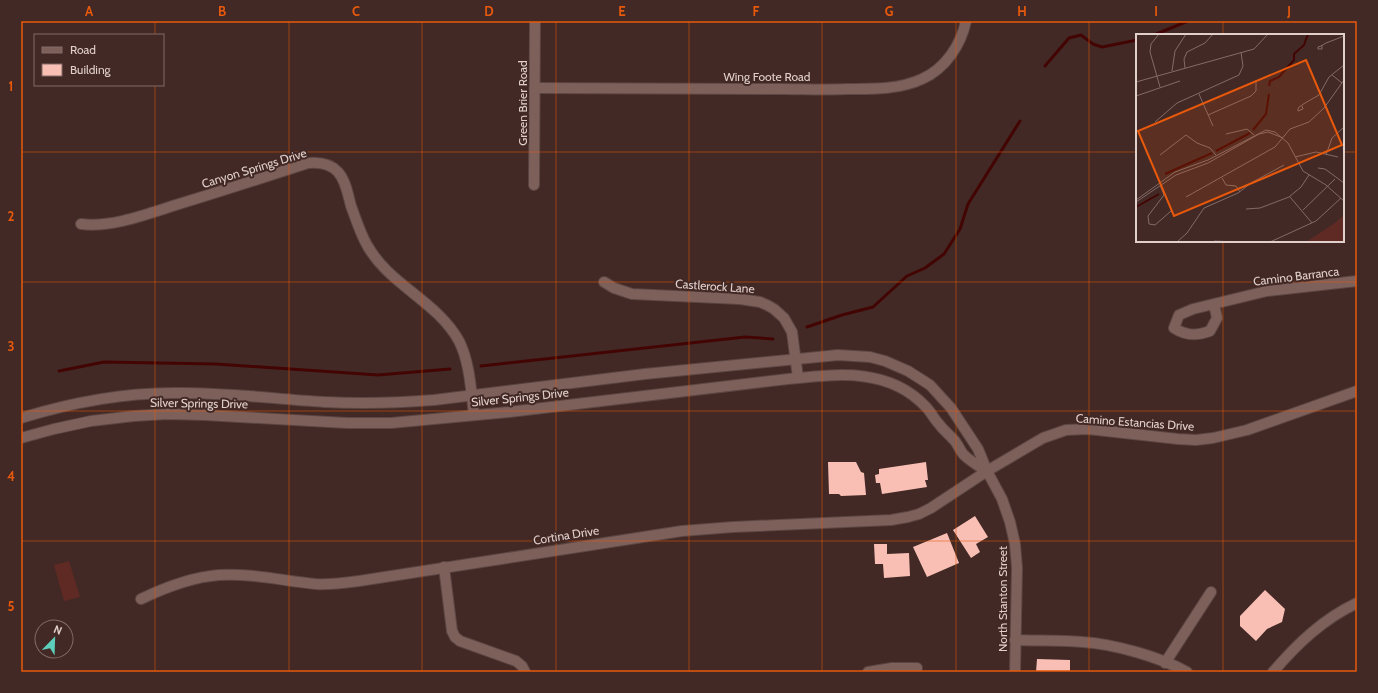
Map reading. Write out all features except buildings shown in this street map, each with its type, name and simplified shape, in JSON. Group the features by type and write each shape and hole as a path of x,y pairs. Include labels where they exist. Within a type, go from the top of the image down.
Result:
{"street":[{"name":"Green Brier Road","path":"534,185 535,21"},
{"name":"Wing Foote Road","path":"535,88 824,90 893,88 922,79 941,66 959,43 966,21"},
{"name":"Canyon Springs Drive","path":"81,224 97,225 112,223 308,163 323,163 335,169 344,180 361,233 375,258 395,279 436,312 451,329 459,342 468,369 474,415"},
{"name":"Camino Barranca","path":"1214,304 1267,291 1357,281"},
{"name":"Castlerock Lane","path":"604,282 614,288 632,294 740,299 760,302 774,309 788,324 792,332 798,378"},
{"name":"Silver Springs Drive","path":"21,418 93,400 134,394 173,392 326,402 372,403 427,401 645,374 838,355 870,357 885,361 908,371"},
{"name":"North Stanton Street","path":"908,371 930,384 951,408 978,449 987,471 1002,499 1010,522 1015,544 1017,568 1015,672"},
{"name":"Silver Springs Drive","path":"21,438 91,421 134,416 167,414 205,415 391,423 798,378 834,375 860,375 879,379 902,388 912,395 926,407 964,454 987,471"},
{"name":"Camino Estancias Drive","path":"987,471 1043,438 1066,430 1088,429 1196,440 1213,438 1247,430 1357,391"},
{"name":"Cortina Drive","path":"141,599 161,589 182,582 213,576 236,575 317,584 332,584 682,531 733,527 891,520 919,514 931,508 987,471"},
{"path":"444,568 454,637 466,644 516,661 522,666 525,672"},
{"path":"1165,663 1211,592"},
{"path":"1273,672 1311,632 1327,620 1357,603"},
{"path":"1015,640 1105,644 1135,652 1176,666 1186,672"},
{"path":"868,672 892,668 917,668"}],"shaded area":[{"path":"69,561 80,597 64,601 54,565"}],"waterway":[{"path":"1156,34 1188,21"},
{"path":"1045,66 1069,38 1081,35 1093,44 1102,47 1136,40"},
{"path":"807,327 842,315 873,307 907,276 925,268 944,254 960,229 968,204 1020,121"},
{"path":"481,366 745,337 773,339"},
{"path":"59,371 104,362 216,364 378,375 450,369"}]}
